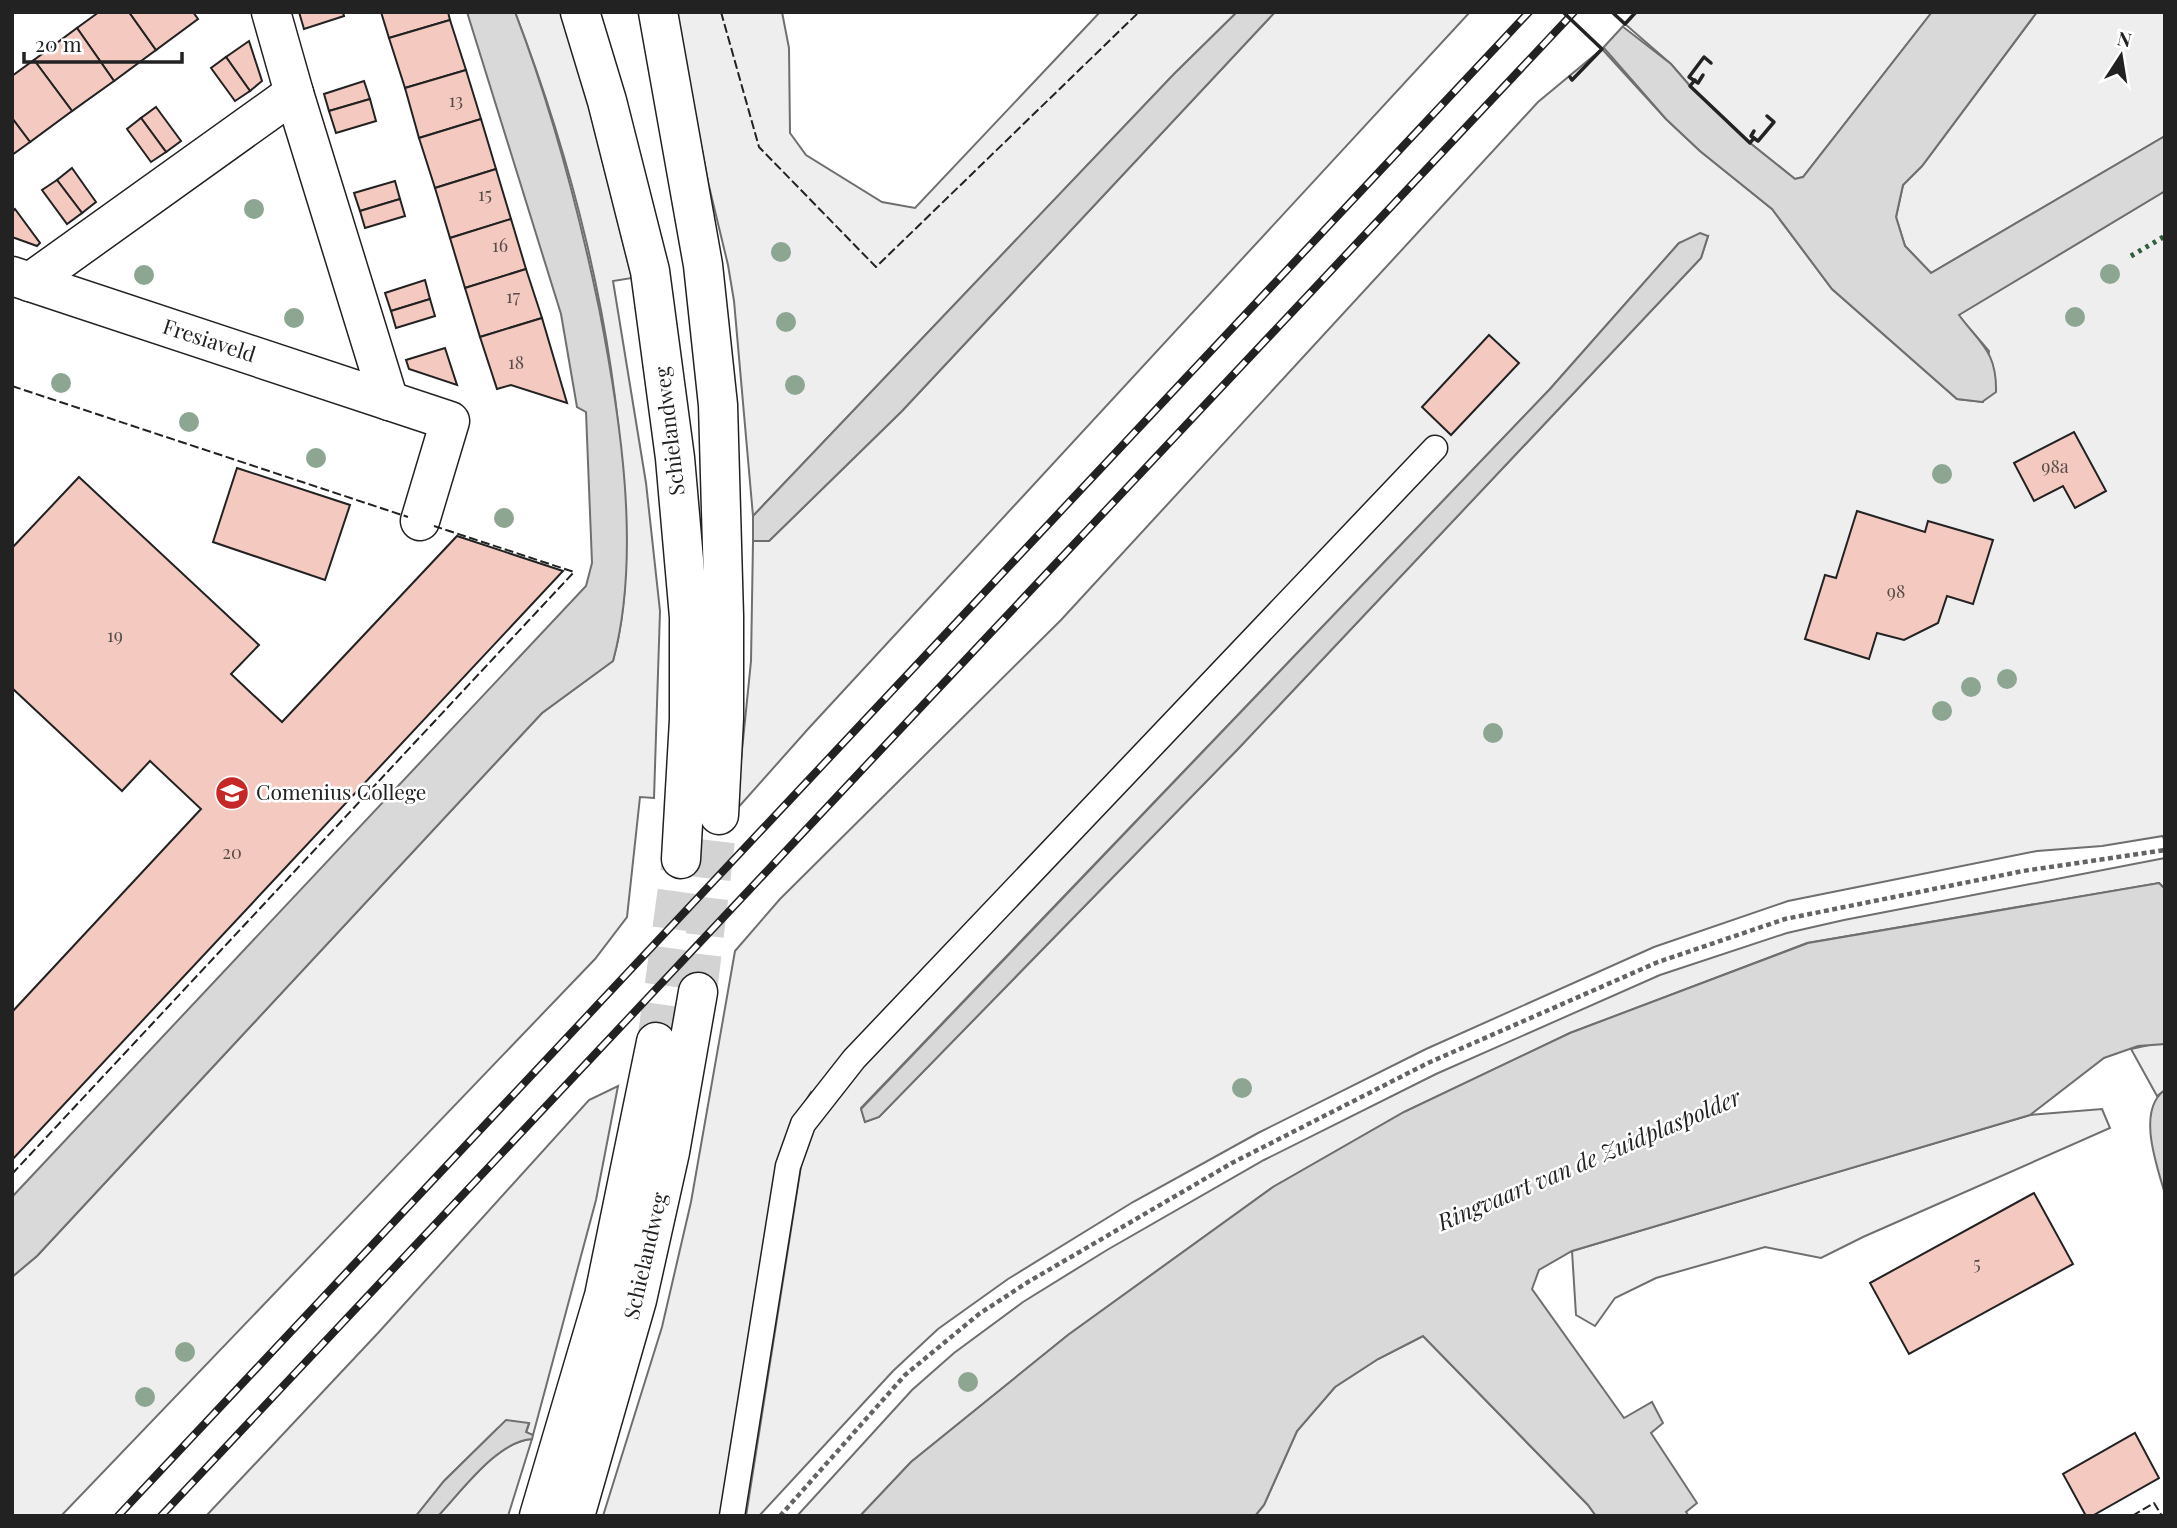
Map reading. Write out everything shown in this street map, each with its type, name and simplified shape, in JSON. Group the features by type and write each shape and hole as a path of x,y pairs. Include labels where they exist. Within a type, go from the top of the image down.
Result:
{"main road":[{"path":"271,12 389,401"},
{"name":"Schielandweg","path":"580,12 607,101 650,271 676,457 689,618 689,720 681,859"},
{"name":"Schielandweg","path":"658,12 703,265 718,405 724,616 724,718 719,815"},
{"name":"Fresiaveld","path":"21,279 294,93"},
{"name":"Fresiaveld","path":"21,279 450,421 420,521"},
{"name":"Schielandweg","path":"575,1516 637,1300 670,1152 698,992"},
{"name":"Schielandweg","path":"539,1516 604,1296 656,1042"}],"lane":[{"path":"733,1516 788,1166 803,1124 854,1059 1435,448"}],"path":[{"path":"780,1516 905,1375 979,1314 1028,1282 1232,1163 1428,1063 1658,962 1785,919 2023,870 2165,850"}],"shaded area":[{"path":"515,12 560,12 575,52 632,278 613,281 646,483 660,611 654,798 640,797 627,917 595,959 61,1516 12,1516 12,1277 37,1256 542,713 613,661 622,617 626,549 618,422 610,362 587,243 572,184 555,125"},
{"path":"676,12 782,12 789,48 790,133 806,155 882,202 915,208 1100,12 1237,12 1174,74 753,516 734,301"},
{"path":"1275,12 1470,12 736,810 751,661 753,541 769,541 902,411"},
{"path":"1636,12 1932,12 1803,177 1795,179 1750,143 1690,86 1671,64 1625,24"},
{"path":"2037,12 2165,12 2165,136 1931,273 1905,246 1896,217 1903,185 1922,166"},
{"path":"1602,49 1666,119 1700,151 1772,209 1832,289 1957,399 1983,402 1989,351 1958,315 2165,191 2165,843 2163,836 2102,846 2037,851 1788,901 1654,947 1426,1049 1258,1133 1133,1202 1008,1279 938,1329 893,1371 759,1516 746,1516 801,1166 810,1134 827,1107 811,1092 802,1107 722,1516 603,1516 662,1327 691,1202 735,951 780,899 1061,620 1538,102","holes":["1708,236 1701,258 1237,750 879,1117 865,1122 861,1108 1550,389 1679,243"]},
{"path":"2165,858 2165,889 2159,883 1807,943 1570,1033 1405,1112 1273,1187 1068,1335 911,1462 860,1516 797,1516 912,1390 954,1353 1023,1302 1107,1250 1264,1160 1436,1074 1660,975 1787,933"},
{"path":"2165,1044 2165,1090 2157,1096 2131,1049"},
{"path":"618,1086 596,1200 533,1435 526,1433 529,1424 498,1428 444,1481 416,1516 206,1516 378,1333 589,1100"},
{"path":"2102,1109 2110,1128 1821,1258 1765,1247 1656,1278 1615,1298 1595,1326 1576,1315 1572,1251 2030,1115"},
{"path":"1423,1336 1596,1516 1255,1516 1264,1505 1297,1431 1335,1387 1378,1359"},
{"path":"532,1439 508,1516 438,1516 493,1458 506,1448"}],"water":[{"path":"467,12 515,12 552,122 591,270 614,393 625,484 626,576 622,620 613,661 542,713 37,1256 12,1277 12,1197 586,586 592,563 586,412 577,407 561,314"},
{"path":"1237,12 1275,12 902,411 769,541 753,541 753,516 1174,74"},
{"path":"1932,12 2037,12 1922,166 1903,185 1896,217 1905,246 1931,273 2165,136 2165,191 1959,315 1986,349 1994,367 1996,392 1982,402 1957,399 1832,289 1772,209 1700,151 1666,119 1603,47 1622,26 1671,64 1690,86 1750,143 1795,179 1803,177"},
{"path":"1700,233 1708,236 1701,258 1237,750 879,1117 865,1122 861,1109 1550,389 1679,243"},
{"name":"Ringvaart van de Zuidplaspolder","path":"2159,883 2165,889 2165,1044 2138,1046 2104,1058 2030,1115 1572,1251 1539,1270 1532,1289 1624,1418 1652,1402 1663,1423 1651,1433 1697,1503 1686,1512 1689,1516 1596,1516 1423,1336 1378,1359 1335,1387 1297,1431 1264,1505 1255,1516 860,1516 911,1462 1068,1335 1273,1187 1404,1112 1570,1033 1808,943"},
{"path":"2165,1090 2165,1194 2154,1154 2150,1124 2156,1099"},
{"path":"506,1420 529,1423 526,1432 533,1435 532,1439 506,1448 493,1458 438,1516 416,1516 444,1481"}],"pier":[{"path":"1563,12 1612,12 1625,24 1602,49"}],"building":[{"path":"99,12 129,12 156,50 114,81 77,28"},
{"path":"129,12 193,12 198,19 156,50"},
{"path":"299,12 343,12 344,16 304,29"},
{"path":"381,12 448,12 450,20 389,38"},
{"path":"450,20 466,70 405,88 389,38"},
{"path":"77,28 114,81 72,111 34,60"},
{"path":"249,41 262,81 250,91 226,57"},
{"path":"226,57 250,91 235,101 211,68"},
{"path":"34,60 72,111 30,142 12,118 12,76"},
{"path":"466,70 481,119 419,138 405,88"},
{"path":"364,81 370,99 329,111 324,94"},
{"path":"370,99 376,121 336,133 329,111"},
{"path":"156,107 181,141 166,152 141,118"},
{"path":"12,118 30,142 12,155"},
{"path":"141,118 166,152 151,162 127,129"},
{"path":"481,119 496,169 435,188 419,138"},
{"path":"72,168 96,202 82,213 57,180"},
{"path":"496,169 511,219 450,238 435,188"},
{"path":"57,180 82,213 67,224 42,190"},
{"path":"395,181 400,199 360,211 354,193"},
{"path":"400,199 405,216 365,228 360,211"},
{"path":"15,209 40,243 37,246 12,237 12,212"},
{"path":"511,219 526,269 465,288 450,238"},
{"path":"526,269 542,318 480,337 465,288"},
{"path":"425,280 430,299 391,311 385,293"},
{"path":"430,299 435,316 396,328 391,311"},
{"path":"542,318 567,403 511,385 497,389 480,337"},
{"path":"1489,335 1519,363 1451,435 1422,407"},
{"path":"445,348 457,385 409,369 406,360"},
{"path":"2074,432 2106,491 2075,508 2063,486 2034,501 2014,463"},
{"path":"237,468 350,505 325,580 213,542"},
{"path":"79,477 259,645 231,674 282,722 457,536 563,571 12,1160 12,1012 201,809 150,761 122,791 12,688 12,548"},
{"path":"1857,511 1925,532 1928,521 1993,540 1973,604 1947,596 1938,623 1904,640 1877,633 1869,659 1805,639 1825,575 1836,578"},
{"path":"2034,1193 2073,1264 1909,1354 1870,1283"},
{"path":"2135,1433 2159,1478 2092,1516 2086,1516 2063,1474"}],"tunnel":[{"path":"698,992 719,815"},
{"path":"656,1042 681,859"}],"railway":[{"path":"118,1516 1529,12"},
{"path":"161,1516 1574,12"}],"hedge":[{"path":"2131,256 2165,236"}],"fence":[{"path":"721,12 759,147 876,267 1139,12"},
{"path":"12,386 408,517"},
{"path":"12,1174 574,572 434,526"},
{"path":"2132,1516 2154,1503 2162,1516"}],"wall":[{"path":"1563,12 1602,49 1572,80 1570,77"},
{"path":"1612,12 1625,24 1636,12"},
{"path":"1703,75 1698,83 1689,77 1704,57 1711,63"},
{"path":"1695,80 1690,86 1750,143 1754,138"},
{"path":"1754,131 1751,136 1758,141 1774,122 1767,116"}],"place":[{"name":"Comenius College","path":"232,793"}]}
